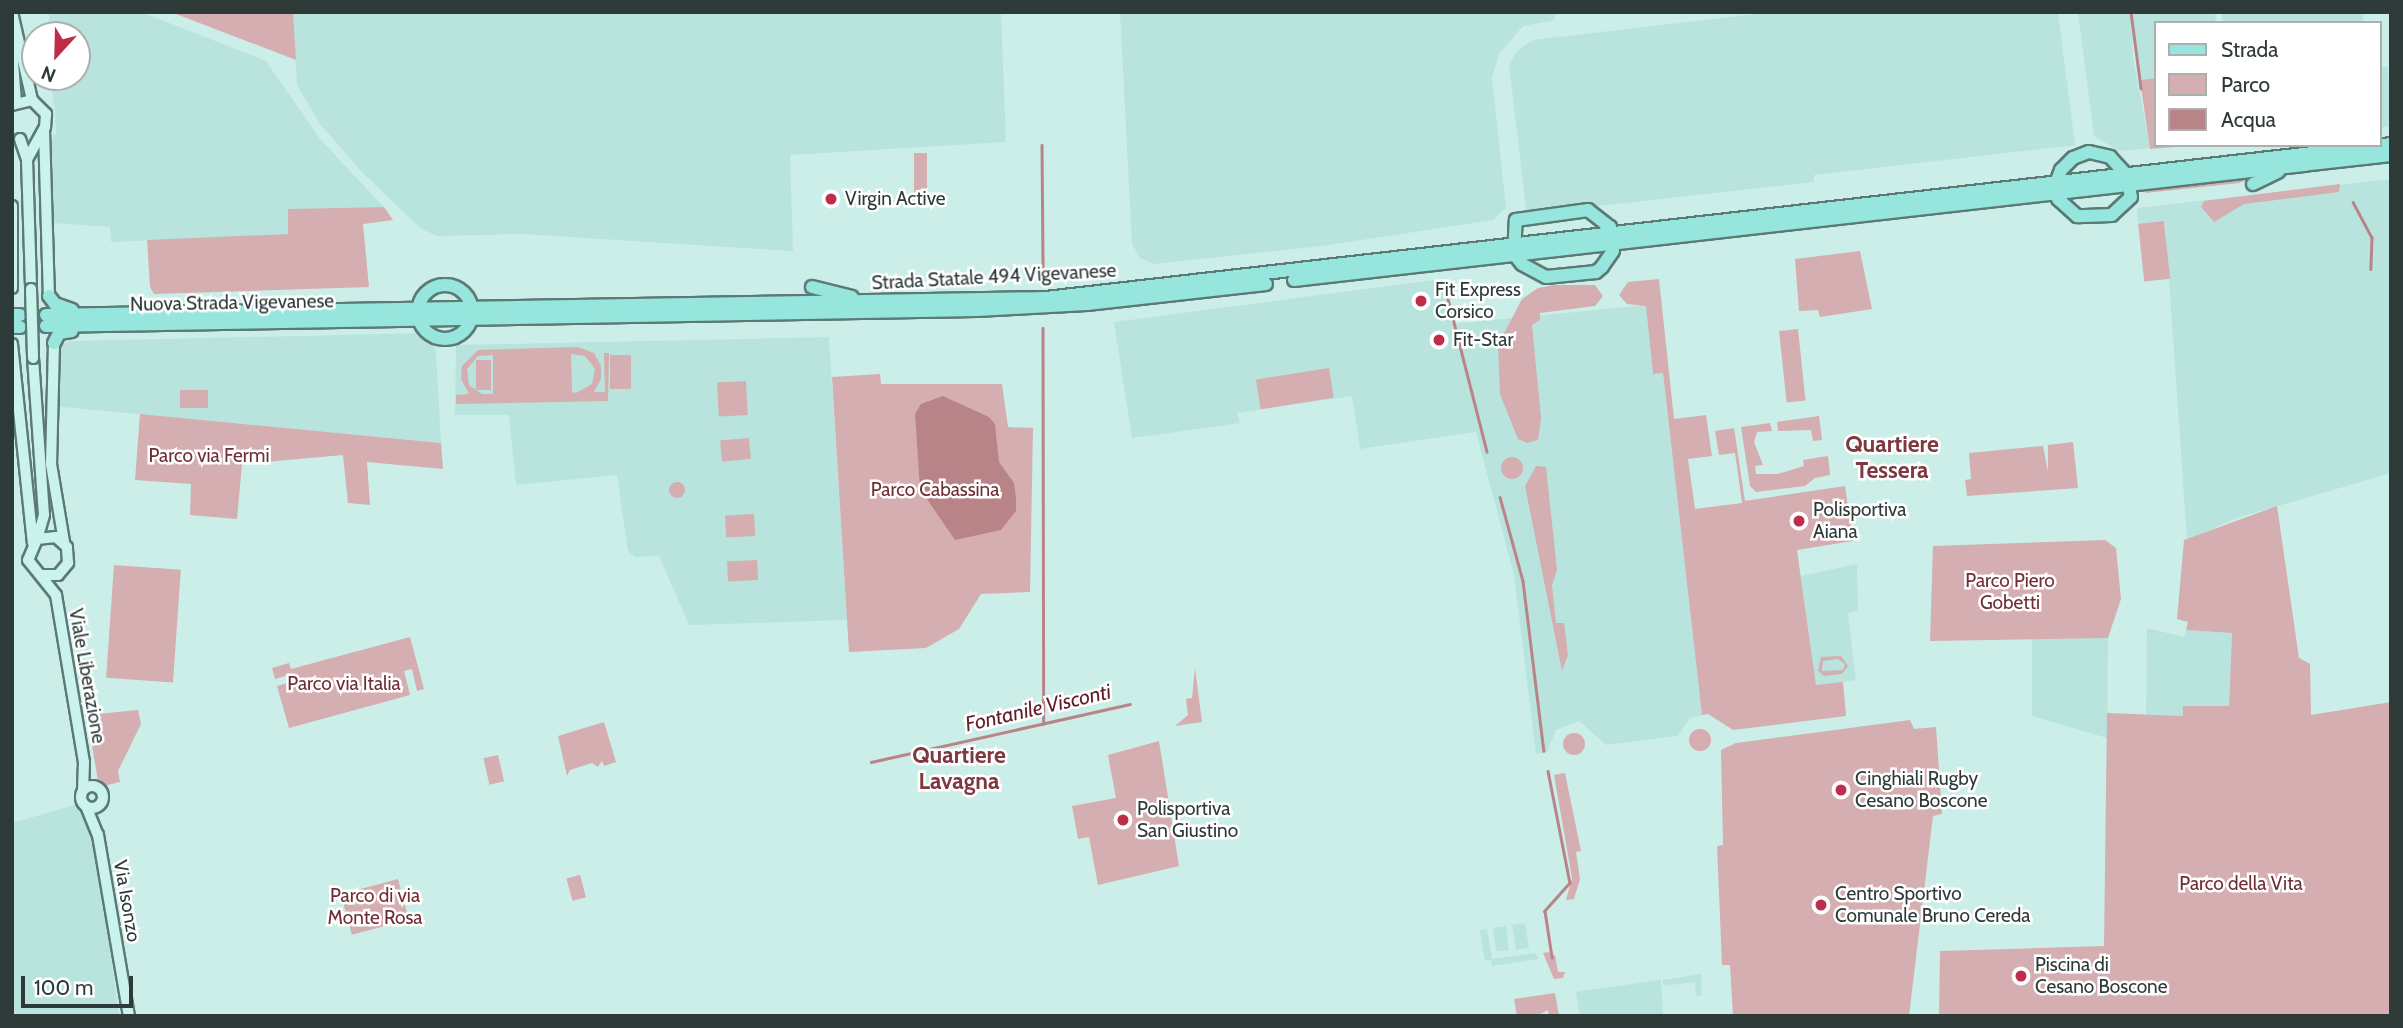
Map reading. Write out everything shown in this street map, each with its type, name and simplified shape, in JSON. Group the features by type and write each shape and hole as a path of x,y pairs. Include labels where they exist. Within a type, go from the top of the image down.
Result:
{"main road":[{"path":"12,12 16,54 14,103 32,100"},
{"path":"16,54 32,100 45,111 40,134 27,159"},
{"path":"40,134 16,137 27,159 33,358 44,515 28,560 41,575 63,571 69,558 44,515"},
{"path":"40,134 49,296 64,309 156,313"},
{"path":"1515,249 2129,180 2369,147"},
{"path":"2089,152 2110,157 2129,180 2131,197 2124,207 2096,218 2069,212 2057,188 2067,162 2089,152"},
{"path":"2129,180 2288,167 2391,155"},
{"path":"2253,184 2288,167"},
{"path":"12,206 12,288"},
{"path":"1588,210 1603,218 1612,238 1611,256 1596,272 1546,277 1524,267 1515,249 1516,220 1588,210"},
{"name":"Strada Statale 494 Vigevanese","path":"418,313 936,302 1076,296 1515,249"},
{"name":"Strada Statale 494 Vigevanese","path":"471,312 1045,307 1515,249"},
{"path":"446,285 463,291 471,312 461,333 442,338 426,331 418,313 428,290 446,285"},
{"path":"812,287 842,296 936,302"},
{"name":"Nuova Strada Vigevanese","path":"156,313 418,313 176,323 46,321 156,313"},
{"path":"60,539 51,464 54,343 65,331 176,323"},
{"path":"12,344 35,541"},
{"path":"35,541 60,539"},
{"name":"Viale Liberazione","path":"63,571 56,595 84,762 83,790 86,806"},
{"name":"Viale Liberazione","path":"41,575 56,595"},
{"name":"Viale Liberazione","path":"84,762 103,795 101,803"},
{"path":"83,790 97,787"},
{"path":"86,806 101,803"},
{"name":"Via Isonzo","path":"98,835 101,803"},
{"name":"Via Isonzo","path":"86,806 98,835 129,1016"}],"shaded area":[{"path":"49,12 141,12 266,61 320,139 384,207 288,209 289,234 111,242 110,227 54,223 51,141 56,133 52,91 91,91 91,21 49,21"},
{"path":"293,12 1001,12 1006,142 790,155 793,251 522,234 437,236 420,228 360,170 320,124 297,85"},
{"path":"1120,12 1559,12 1552,21 1523,26 1499,54 1492,78 1506,208 1493,220 1322,246 1154,264 1140,258 1132,244"},
{"path":"1773,12 2058,12 2075,145 1814,175 1814,182 1535,213 1526,209 1509,64 1518,50 1533,40"},
{"path":"2078,12 2131,13 2133,57 2150,148 2119,151 2094,136"},
{"path":"2132,12 2215,12 2216,21 2154,21 2154,78 2140,80"},
{"path":"2222,12 2363,12 2363,21 2222,21"},
{"path":"2388,66 2391,126 2382,128 2382,67"},
{"path":"2391,179 2391,473 2237,518 2187,540 2165,221 2138,223 2137,208"},
{"path":"1442,279 1452,324 1646,305 1653,374 1663,373 1702,715 1690,718 1678,736 1606,745 1579,721 1556,730 1547,752 1536,754 1514,575 1476,432 1360,449 1352,396 1237,413 1240,423 1132,438 1114,322"},
{"path":"426,333 436,351 441,443 53,406 59,346 71,341"},
{"path":"829,337 847,620 689,625 659,556 635,557 628,551 617,475 516,485 509,415 455,415 456,345"},
{"path":"1857,564 1858,611 1848,613 1856,680 1816,686 1801,576"},
{"path":"2147,628 2184,637 2186,630 2232,633 2229,706 2184,706 2183,716 2146,714"},
{"path":"2108,638 2107,738 2032,716 2032,639"},
{"path":"75,805 83,810 95,836 119,1016 12,1016 12,823"},
{"path":"1525,923 1529,948 1516,950 1512,925"},
{"path":"1506,926 1509,950 1496,951 1493,928"},
{"path":"1487,929 1492,959 1535,953 1539,959 1492,966 1491,960 1485,961 1480,930"},
{"path":"1701,974 1702,995 1696,996 1695,982 1663,986 1663,980"},
{"path":"1661,980 1663,1016 1580,1016 1576,992"}],"green space":[{"path":"171,12 293,12 296,60"},
{"path":"2154,78 2154,147 2175,147 2150,149 2140,80"},
{"path":"914,153 927,153 927,204 914,204"},
{"path":"2264,172 2239,183 2146,193 2142,188"},
{"path":"2340,184 2339,192 2244,204 2214,222 2201,207 2204,201"},
{"path":"384,207 393,220 363,224 369,287 154,294 150,287 147,240 288,234 288,209"},
{"path":"2164,221 2170,279 2144,281 2138,224"},
{"path":"1860,251 1872,309 1820,317 1818,310 1799,311 1795,259"},
{"path":"1659,279 1674,419 1706,415 1712,456 1688,459 1695,509 1742,503 1735,453 1719,455 1715,431 1734,428 1745,501 1845,486 1853,541 1797,550 1816,685 1843,682 1846,716 1733,730 1708,714 1702,715 1663,373 1653,374 1646,306 1627,304 1619,295 1628,282"},
{"path":"1554,285 1595,285 1603,296 1595,306 1540,313 1540,320 1532,325 1541,418 1538,440 1527,443 1518,439 1500,394 1498,345 1522,299 1538,288"},
{"path":"1798,329 1806,401 1787,403 1779,331"},
{"path":"578,347 594,353 601,366 601,379 594,392 605,392 604,353 609,353 608,401 456,404 456,395 469,394 461,379 462,366 478,350","holes":["571,354 585,356 595,369 592,384 576,393 572,392","493,355 493,394 482,394 469,385 467,369 478,356"]},
{"path":"610,355 631,355 631,389 610,389"},
{"path":"476,360 491,360 491,390 476,390"},
{"path":"1329,368 1334,398 1261,409 1256,380"},
{"name":"Parco Cabassina","path":"880,374 881,384 1002,384 1008,427 1033,428 1030,592 981,594 959,629 926,648 849,652 832,377"},
{"path":"746,381 748,415 719,416 717,383"},
{"path":"180,390 208,390 208,408 180,408"},
{"name":"Parco via Fermi","path":"140,414 441,443 443,469 367,462 370,505 348,503 343,455 242,464 237,519 190,515 191,484 135,480"},
{"path":"1819,416 1822,440 1813,441 1811,430 1778,431 1777,422"},
{"path":"1770,423 1772,431 1757,432 1754,442 1763,465 1755,466 1756,474 1778,474 1804,466 1803,460 1828,456 1830,475 1815,478 1805,486 1756,492 1750,486 1741,427"},
{"path":"749,438 751,459 722,461 720,441"},
{"path":"2073,442 2078,488 1967,496 1965,480 1971,479 1969,453 2043,446 2048,472 2048,445"},
{"path":"1512,457 1520,460 1523,468 1520,476 1512,479 1504,476 1501,468 1504,460"},
{"path":"1536,466 1546,467 1557,570 1552,585 1556,623 1564,623 1568,655 1562,671 1525,486"},
{"path":"677,482 685,490 677,498 669,490"},
{"name":"Parco della Vita","path":"2277,506 2299,658 2310,664 2311,715 2391,702 2391,1016 1939,1016 1940,951 2104,946 2107,713 2183,716 2183,706 2229,706 2232,633 2186,630 2188,622 2177,619 2184,540"},
{"path":"754,514 755,536 726,537 725,516"},
{"name":"Parco Piero Gobetti","path":"2105,540 2116,548 2121,599 2108,638 1930,641 1933,546"},
{"path":"757,560 758,580 728,582 727,562"},
{"path":"114,565 181,570 173,682 106,678"},
{"name":"Parco via Italia","path":"410,637 424,689 417,691 412,669 404,671 410,695 289,728 277,686 294,681 292,674 275,679 272,668 289,663 291,669"},
{"path":"1841,656 1848,666 1842,674 1824,676 1818,671 1821,657","holes":["1838,659 1845,664 1843,670 1822,671 1823,661"]},
{"path":"1195,668 1202,722 1175,726 1188,715 1186,699 1192,698"},
{"path":"138,710 141,724 118,771 120,782 99,787 87,715"},
{"name":"Centro Sportivo Comunale Bruno Cereda","path":"1910,720 1914,729 1936,727 1942,814 1933,816 1909,1016 1733,1016 1730,965 1722,965 1717,846 1723,845 1721,750 1736,743"},
{"path":"604,722 616,762 604,766 602,761 598,767 592,763 570,770 567,776 558,736"},
{"path":"1700,729 1708,732 1711,740 1708,748 1700,751 1692,748 1689,740 1692,732"},
{"path":"1574,733 1582,736 1585,744 1582,752 1574,755 1566,752 1563,744 1566,736"},
{"name":"Polisportiva San Giustino","path":"1159,741 1179,866 1098,885 1089,837 1078,839 1072,806 1116,798 1108,755"},
{"path":"498,755 504,781 489,785 483,758"},
{"path":"1565,773 1581,851 1576,852 1580,879 1574,899 1566,900 1572,878 1554,775"},
{"path":"580,875 586,897 572,901 566,879"},
{"name":"Parco di via Monte Rosa","path":"398,879 409,920 352,935 341,894"},
{"path":"1549,952 1551,957 1555,955 1558,972 1565,972 1563,978 1554,979 1543,953"},
{"path":"1555,993 1559,1016 1549,1016 1548,1010 1536,1016 1517,1016 1514,999"}],"water":[{"path":"943,396 989,417 995,424 999,462 1014,483 1016,498 1016,511 1001,530 955,540 920,489 915,414 921,404"}],"waterway":[{"path":"2131,12 2141,88"},
{"path":"1042,145 1043,272"},
{"path":"2353,202 2372,237 2371,269"},
{"path":"1444,283 1487,452"},
{"path":"1043,328 1044,724"},
{"path":"1500,497 1523,581 1544,751"},
{"name":"Fontanile Visconti","path":"871,762 1130,704"},
{"path":"1548,771 1570,883 1545,911 1552,957"}],"place":[{"name":"Virgin Active","path":"831,199"},
{"name":"Fit Express Corsico","path":"1421,301"},
{"name":"Fit-Star","path":"1439,340"},
{"name":"Polisportiva Aiana","path":"1799,521"},
{"name":"Cinghiali Rugby Cesano Boscone","path":"1841,790"},
{"name":"Polisportiva San Giustino","path":"1123,820"},
{"name":"Centro Sportivo Comunale Bruno Cereda","path":"1821,905"},
{"name":"Piscina di Cesano Boscone","path":"2021,976"}],"district":[{"name":"Quartiere Tessera","path":"1892,457"},
{"name":"Quartiere Lavagna","path":"959,768"}]}
